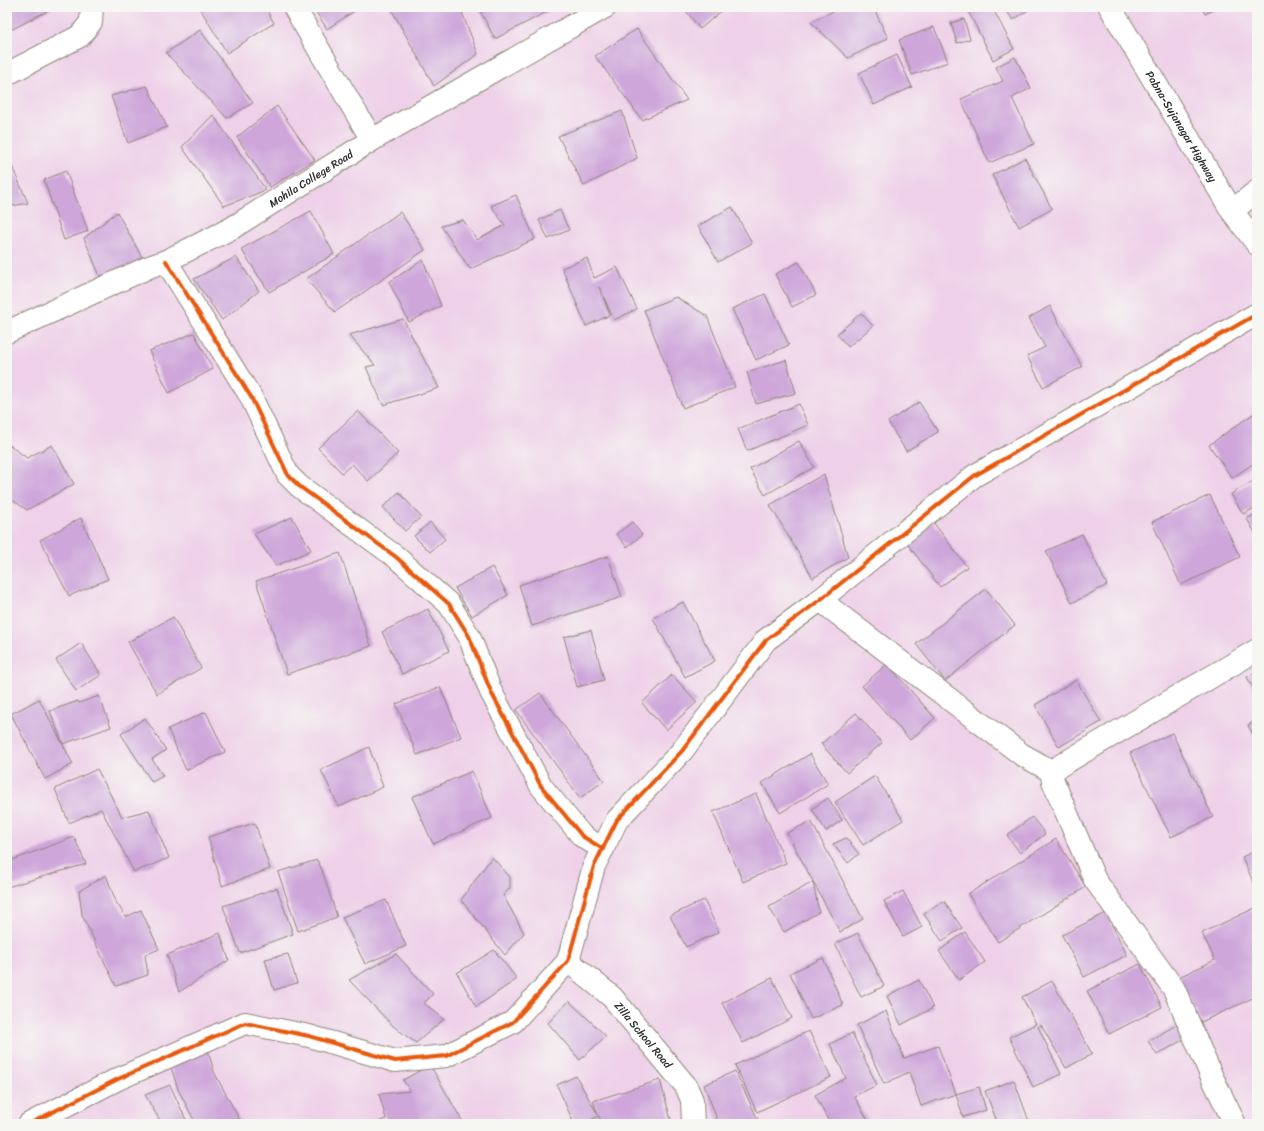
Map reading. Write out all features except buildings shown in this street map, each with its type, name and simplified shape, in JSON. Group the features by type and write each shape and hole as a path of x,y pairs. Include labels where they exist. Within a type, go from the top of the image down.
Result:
{"main road":[{"path":"7,74 80,36 91,22 92,7"},
{"path":"294,7 372,140"},
{"name":"Mohila College Road","path":"7,332 148,267 166,261 232,228 372,140 605,7"},
{"name":"Pabna-Sujanagar Highway","path":"1110,7 1232,211 1257,244"},
{"path":"1232,211 1257,191"},
{"path":"166,261 252,397 288,475 299,486 396,557 449,604 469,636 491,692 541,786 582,836 603,849"},
{"path":"30,1124 118,1079 245,1023 309,1036 395,1061 446,1056 513,1022 568,961 594,866 617,820 682,751 766,640 820,600 974,476 1257,314"},
{"path":"820,600 1021,754 1050,771 1095,880 1174,989 1212,1077 1235,1124"},
{"path":"1050,771 1257,650"},
{"name":"Zilla School Road","path":"568,961 612,997 686,1086 692,1100 693,1124"}],"shaded area":[{"path":"7,7 1257,7 1257,1124 7,1124"}],"cycle path":[{"path":"166,261 251,397 288,475 299,486 396,557 449,604 469,636 491,692 541,786 582,836 603,849"},
{"path":"29,1124 118,1079 245,1023 309,1036 395,1061 446,1056 513,1022 568,961 594,866 617,820 682,751 766,640 820,600 974,476 1257,314"}]}
